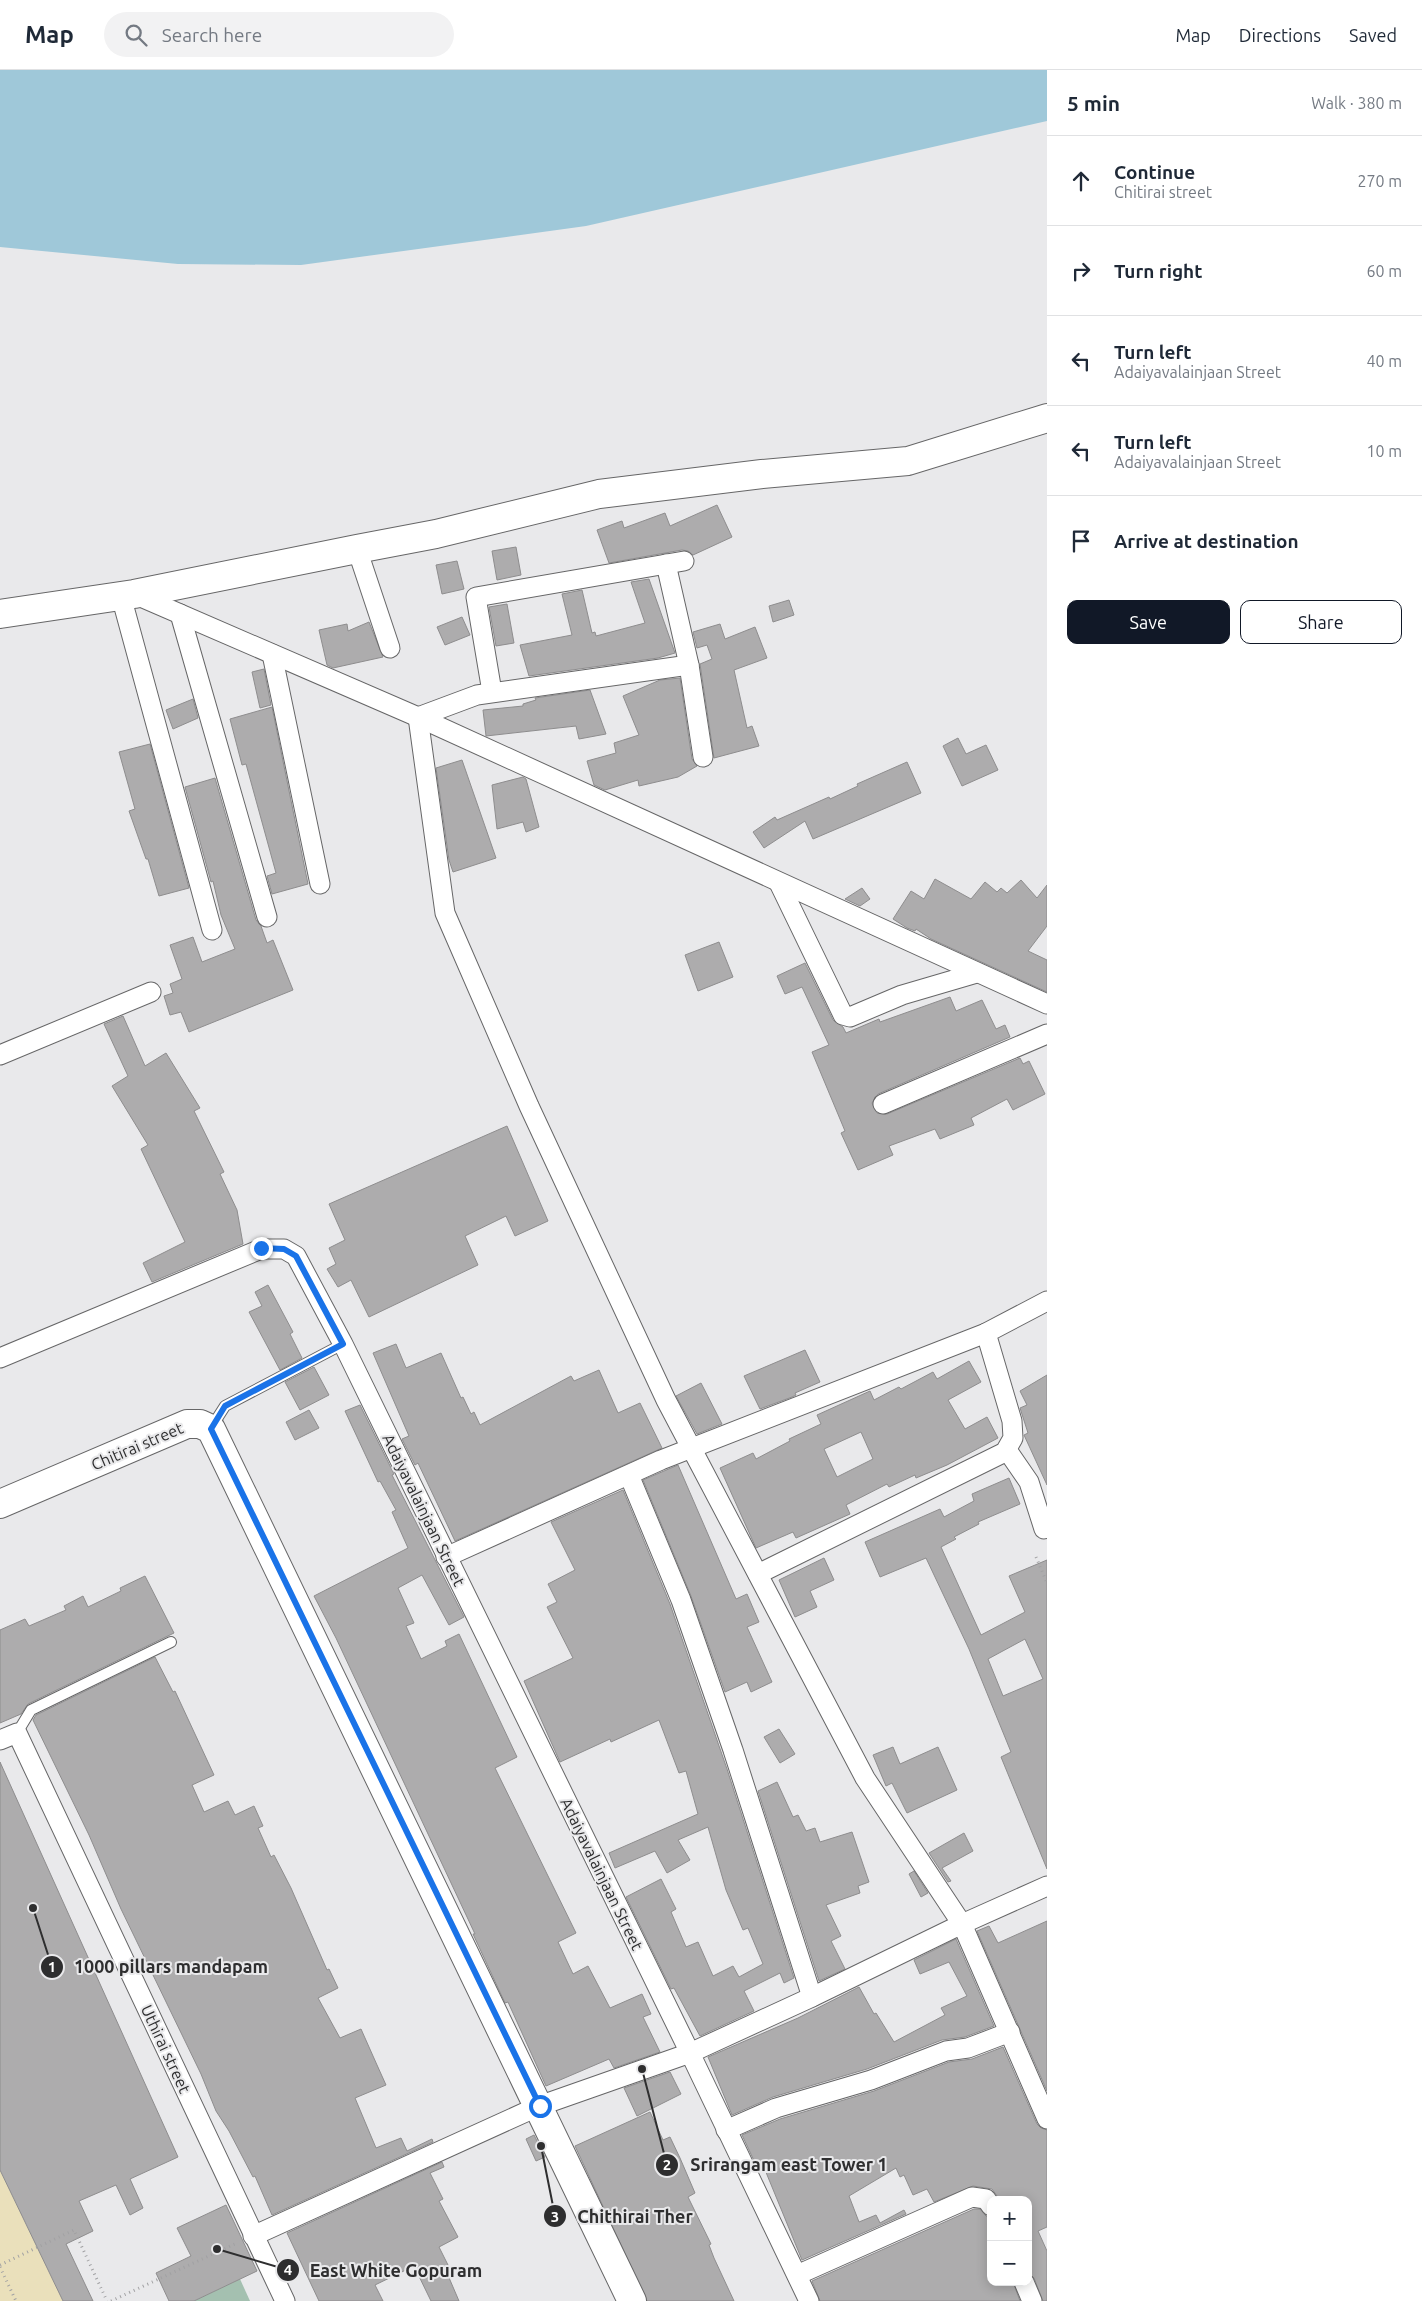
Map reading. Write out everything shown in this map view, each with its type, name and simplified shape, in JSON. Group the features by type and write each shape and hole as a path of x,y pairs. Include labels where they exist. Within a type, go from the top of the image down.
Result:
{"street":[{"path":"0,614 127,595 357,550 436,534 600,494 762,474 908,461 1047,418"},
{"path":"357,550 390,648"},
{"path":"492,692 476,597 675,563 703,757"},
{"path":"127,595 180,614 418,717 1047,1004"},
{"path":"127,595 212,930"},
{"path":"180,614 267,917"},
{"path":"272,654 320,884"},
{"path":"418,717 477,695 492,692 689,665"},
{"path":"418,717 445,913 529,1106 666,1400 865,1778 962,1924 1047,2118"},
{"path":"779,883 843,1015 850,1017 902,995 977,973"},
{"path":"0,1054 151,992"},
{"path":"883,1104 1047,1034"},
{"name":"Adaiyavalainjaan Street","path":"0,1358 265,1247 284,1249 296,1256 343,1344 690,2053 809,2301"},
{"path":"446,1557 692,1448 986,1333 1047,1301"},
{"path":"758,1574 1008,1450 1013,1438 1012,1422 986,1333"},
{"name":"Chitirai street","path":"0,1504 187,1424 200,1424 211,1429"},
{"path":"211,1429 540,2106 632,2301"},
{"path":"1008,1450 1029,1482 1044,1529"},
{"path":"629,1475 681,1600 733,1750 812,1997"},
{"path":"0,1740 17,1732"},
{"name":"Uthirai street","path":"17,1732 285,2301"},
{"path":"253,2236 540,2106 690,2053 812,1997 962,1924 1047,1886"},
{"path":"726,2130 776,2108 871,2080 946,2051 968,2048 1010,2032"},
{"path":"797,2275 972,2197 987,2200"},
{"path":"1026,2286 1032,2301"}],"lane":[{"path":"211,1429 225,1406 343,1344"},
{"path":"17,1732 31,1710 171,1642"}],"path":[{"path":"1036,1557 1047,1583"},
{"path":"16,2301 0,2266 74,2230 109,2301 253,2236"}],"green space":[{"path":"240,2279 250,2301 194,2301"}],"sand":[{"path":"0,2170 63,2301 0,2301"}],"water":[{"path":"0,70 1047,70 1047,121 586,226 301,265 178,264 0,247"}],"building":[{"path":"717,505 732,537 693,555 688,551 682,550 609,563 597,530 622,521 624,528 665,513 670,526"},
{"path":"516,547 521,575 497,580 492,551"},
{"path":"457,561 464,589 442,594 436,565"},
{"path":"649,579 675,653 658,658 529,676 520,645 572,635 562,594 582,590 592,633 595,632 596,636 645,623 631,582"},
{"path":"789,600 794,615 773,622 769,606"},
{"path":"507,604 514,643 496,646 489,607"},
{"path":"462,617 470,635 445,645 437,627"},
{"path":"369,622 383,657 333,668 327,665 319,630 347,624 348,631"},
{"path":"720,624 725,639 755,627 767,658 734,670 747,728 752,726 759,746 714,758 700,664 712,659 707,645 697,648 693,632"},
{"path":"264,669 271,705 260,708 252,672"},
{"path":"680,678 692,759 697,766 678,777 639,786 638,780 605,790 594,785 587,761 616,753 614,743 639,735 623,696 660,680"},
{"path":"590,690 606,734 579,739 576,726 486,736 483,710 523,706 523,704 536,700 535,698"},
{"path":"193,699 198,718 173,729 166,710"},
{"path":"272,707 308,884 272,894 267,876 276,873 246,764 242,765 230,719"},
{"path":"958,738 966,754 986,745 998,770 962,786 943,746"},
{"path":"150,744 189,888 159,896 148,859 146,859 129,811 135,809 119,752"},
{"path":"462,760 496,858 453,872 449,860 436,768"},
{"path":"907,762 921,793 813,839 805,821 764,848 753,832 775,817 777,820 829,797 830,799 858,786 857,784"},
{"path":"523,777 526,779 539,827 526,832 523,822 497,829 492,785"},
{"path":"215,778 256,920 261,926 267,943 273,940 293,990 189,1032 181,1012 170,1015 164,996 173,993 170,984 182,979 170,945 193,937 202,962 235,949 221,915 213,881 211,882 185,787"},
{"path":"935,879 971,899 985,882 997,892 1001,888 1007,893 1021,880 1037,898 1047,885 1047,926 1028,951 1047,960 1047,992 931,939 916,929 915,931 907,928 893,919 911,891 924,899"},
{"path":"862,888 870,899 860,906 845,899"},
{"path":"719,942 733,977 698,991 685,955"},
{"path":"805,963 833,1020 843,1027 846,1033 879,1019 880,1022 950,997 956,1011 982,1000 996,1029 1005,1025 1010,1037 878,1094 872,1103 877,1113 887,1114 1020,1058 1023,1064 1029,1061 1045,1094 1013,1110 1007,1099 971,1118 974,1125 940,1139 935,1129 889,1146 893,1155 858,1170 841,1133 845,1131 812,1052 829,1045 802,987 785,994 777,976"},
{"path":"123,1016 145,1066 166,1053 200,1108 194,1111 224,1172 220,1174 237,1210 243,1244 152,1282 143,1263 185,1242 141,1149 148,1145 112,1086 128,1076 104,1024"},
{"path":"507,1126 548,1221 515,1236 506,1216 465,1236 478,1265 369,1317 351,1280 338,1287 327,1269 336,1264 329,1248 345,1240 329,1204"},
{"path":"268,1285 293,1332 290,1334 302,1358 280,1370 249,1312 262,1306 255,1292"},
{"path":"396,1344 406,1368 441,1353 461,1398 463,1397 471,1414 474,1412 480,1425 571,1376 574,1381 599,1370 618,1413 640,1403 662,1448 455,1541 418,1463 415,1465 402,1439 409,1436 373,1353"},
{"path":"805,1350 820,1382 795,1393 796,1395 792,1397 760,1409 744,1376"},
{"path":"969,1361 981,1382 948,1400 965,1429 987,1417 998,1438 947,1465 916,1478 915,1475 889,1487 887,1484 846,1505 850,1514 796,1538 793,1532 756,1548 720,1468 753,1453 756,1459 790,1441 789,1439 821,1424 817,1415 870,1391 874,1400 899,1387 901,1389 933,1372 937,1379","holes":["861,1432 873,1459 837,1477 824,1449"]},
{"path":"314,1367 329,1395 300,1410 285,1382"},
{"path":"1047,1375 1047,1485 1024,1435 1028,1433 1020,1408 1027,1405 1020,1391"},
{"path":"701,1383 722,1424 697,1434 676,1396"},
{"path":"360,1405 394,1474 392,1475 464,1617 449,1625 422,1575 398,1588 414,1623 406,1626 421,1659 447,1646 445,1641 459,1634 517,1757 495,1768 576,1933 558,1942 573,1974 588,1966 610,2008 642,1994 651,2014 643,2017 660,2052 614,2068 609,2059 546,2086 508,2002 505,2003 473,1934 475,1934 336,1638 314,1596 408,1548 392,1512 396,1510 380,1481 378,1482 345,1411"},
{"path":"309,1410 319,1428 295,1440 286,1422"},
{"path":"678,1465 736,1599 747,1594 759,1622 747,1627 772,1682 751,1692 747,1682 725,1692 691,1596 643,1480"},
{"path":"1009,1478 1020,1504 978,1522 979,1524 954,1537 956,1539 941,1547 981,1635 1025,1612 1009,1576 1047,1560 1047,1869 1001,1757 1011,1752 969,1649 926,1558 880,1577 865,1542 940,1509 944,1517 974,1501 972,1494","holes":["1025,1639 1043,1679 1003,1696 988,1659"]},
{"path":"623,1490 670,1604 727,1769 794,1978 784,1983 780,1973 744,1991 754,2011 700,2036 674,1988 671,1989 626,1897 661,1879 676,1909 671,1912 686,1947 698,1942 713,1976 733,1966 739,1977 763,1964 748,1928 743,1930 726,1890 708,1827 678,1840 690,1860 667,1873 655,1851 615,1868 609,1853 698,1814 686,1771 679,1773 659,1720 611,1742 610,1739 560,1762 524,1681 573,1658 547,1607 557,1602 548,1584 575,1570 551,1522"},
{"path":"824,1558 834,1580 810,1591 817,1607 795,1617 779,1580"},
{"path":"145,1576 174,1633 28,1704 21,1714 0,1723 0,1630 25,1619 29,1626 66,1610 64,1606 83,1596 88,1607 121,1591 120,1588"},
{"path":"155,1657 173,1692 175,1691 214,1775 192,1785 204,1812 228,1801 235,1815 254,1806 263,1826 258,1828 271,1857 274,1855 291,1888 327,1970 329,1969 338,1988 318,1998 340,2038 361,2029 386,2085 355,2098 376,2148 401,2138 407,2151 432,2139 433,2142 272,2215 255,2176 253,2177 229,2131 216,2111 201,2074 121,1909 89,1835 33,1720 36,1715"},
{"path":"779,1729 795,1754 780,1763 764,1737"},
{"path":"893,1747 900,1764 938,1747 957,1790 907,1813 892,1783 886,1786 873,1755"},
{"path":"0,1762 178,2157 130,2179 143,2208 130,2215 116,2185 79,2201 93,2231 66,2244 93,2301 63,2301 0,2170"},
{"path":"777,1782 793,1817 798,1815 806,1831 815,1828 820,1842 852,1832 869,1882 858,1886 860,1893 826,1905 841,1936 831,1941 845,1969 819,1981 758,1791"},
{"path":"964,1833 973,1851 942,1868 951,1881 948,1882 929,1853"},
{"path":"914,1871 928,1893 921,1897 909,1874"},
{"path":"1047,1921 1047,2091 977,1931 989,1926 998,1943"},
{"path":"956,1939 994,2026 965,2037 942,2040 867,2069 773,2097 732,2115 708,2057 798,2018 859,1987 874,2014 876,2013 894,2042 945,2015 941,2008 967,1996 949,1962 920,1974 914,1960"},
{"path":"1003,2047 1037,2124 1047,2130 1047,2227 1038,2231 1047,2251 1047,2301 1043,2301 1032,2276 1032,2196 997,2196 992,2189 973,2186 934,2202 927,2189 913,2195 904,2175 900,2177 896,2168 849,2196 859,2222 876,2215 880,2223 904,2210 906,2214 802,2260 763,2165 757,2167 742,2135 780,2119 874,2091 949,2062 972,2059"},
{"path":"670,2072 681,2094 637,2116 624,2088"},
{"path":"650,2112 663,2140 670,2137 680,2158 695,2193 688,2197 711,2244 709,2245 714,2258 734,2301 647,2301 575,2146"},
{"path":"534,2135 545,2157 536,2161 526,2139"},
{"path":"442,2162 444,2167 430,2173 443,2199 439,2201 458,2237 439,2247 451,2271 447,2273 459,2301 431,2301 414,2266 375,2285 383,2301 319,2301 287,2233"},
{"path":"226,2205 257,2271 194,2301 169,2301 156,2273 191,2256 177,2228"},
{"path":"974,2209 980,2209 987,2216 987,2286 1014,2286 1020,2301 820,2301 812,2281"}],"place":[{"name":"1000 pillars mandapam","path":"33,1908"},
{"name":"Srirangam east Tower 1","path":"642,2069"},
{"name":"Chithirai Ther","path":"541,2146"},
{"name":"East White Gopuram","path":"217,2249"}],"route":[{"path":"261,1248 278,1248 294,1253 343,1344 225,1406 211,1429 540,2106"}]}
